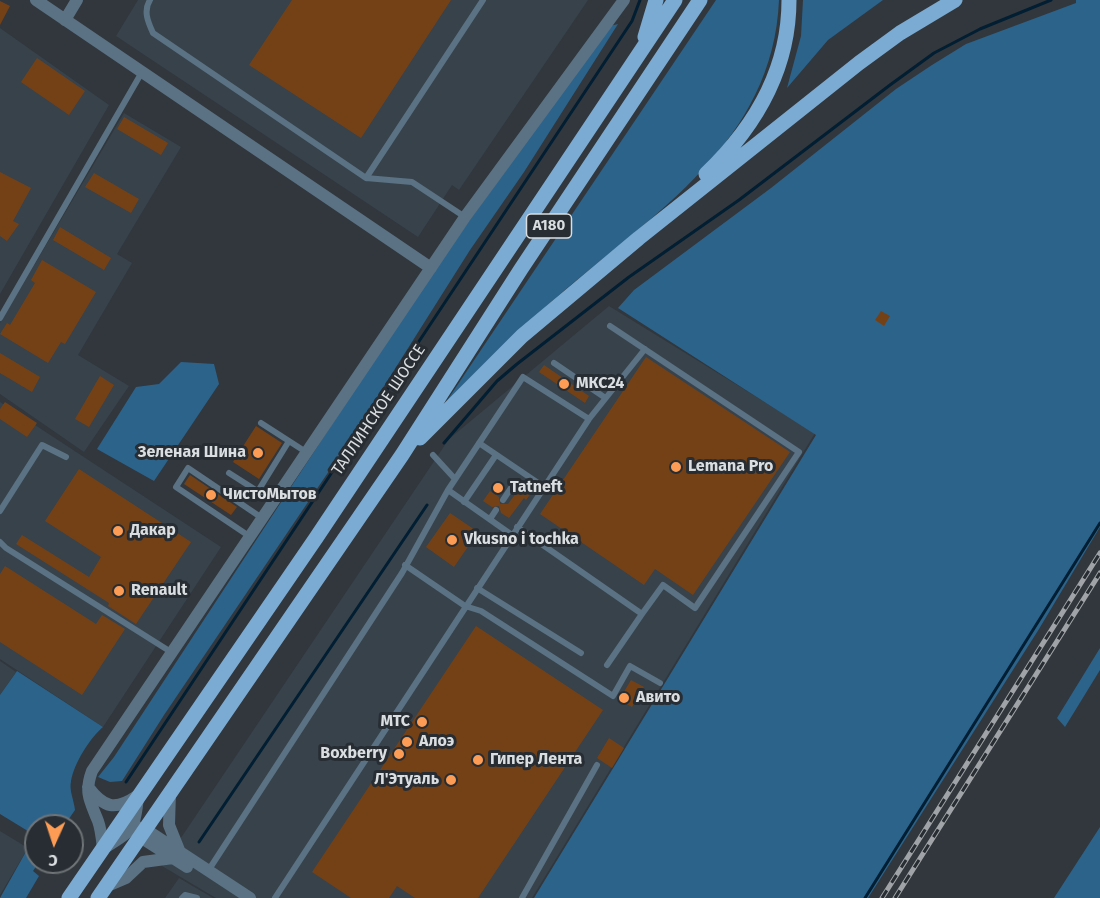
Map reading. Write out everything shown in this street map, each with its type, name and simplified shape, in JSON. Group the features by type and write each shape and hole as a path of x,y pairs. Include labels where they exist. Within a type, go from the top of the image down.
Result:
{"main road":[{"path":"640,53 656,0"},
{"name":"ТАЛЛИНСКОЕ ШОССЕ","path":"69,898 138,795 190,724 675,0"},
{"name":"A180","path":"402,455 521,269 700,0"},
{"path":"639,238 719,162 742,136 768,95 783,54 789,0"},
{"path":"102,893 140,831 170,792 402,455 522,336 639,238 859,63 900,33 955,0"}],"street":[{"path":"36,0 430,268"},
{"path":"65,20 77,0"},
{"path":"140,831 103,849 99,822 88,803 88,787 92,771 465,217 624,0"},
{"path":"88,787 97,799 107,805 123,805 138,795"},
{"path":"170,792 169,825 177,855"},
{"path":"138,795 140,831"},
{"path":"140,831 236,898"},
{"path":"102,893 126,878 143,862 177,855 208,871 250,898"}],"lane":[{"path":"150,0 147,5 146,19 153,33 366,178 412,182 465,217"},
{"path":"366,178 483,0"},
{"path":"0,318 142,72"},
{"path":"607,665 663,585 694,608 799,452 610,326"},
{"path":"275,898 589,419 604,397 645,349"},
{"path":"554,363 604,397"},
{"path":"208,871 402,573 448,490 523,376 589,419"},
{"path":"261,423 306,452"},
{"path":"258,491 289,441"},
{"path":"479,443 544,487"},
{"path":"0,512 42,445 66,457"},
{"path":"433,455 455,479"},
{"path":"464,502 496,455"},
{"path":"249,536 176,487 188,468 262,518"},
{"path":"503,500 522,472"},
{"path":"229,473 273,501"},
{"path":"448,490 512,535"},
{"path":"490,519 496,510"},
{"path":"517,527 642,614"},
{"path":"0,542 110,616 171,652"},
{"path":"405,565 465,606 482,610 613,696 630,666 660,682"},
{"path":"477,588 581,653"},
{"path":"522,898 597,765"},
{"path":"182,898 185,895 198,898"}],"shaded area":[{"path":"138,0 588,0 459,190 452,185 418,237 116,36"},
{"path":"716,0 779,0 772,50 756,94 732,134 703,170 669,203 543,309 446,402"},
{"path":"803,0 883,0 828,40 787,88 801,36"},
{"path":"1076,0 1100,0 1100,527 1039,629 868,898 534,898 816,435 618,308 634,290 771,188 896,89 966,44 1076,3"},
{"path":"618,24 524,172 470,250 350,440 122,781 110,782 98,777 114,757 367,371 464,228 610,26"},
{"path":"0,28 109,105 0,294"},
{"path":"124,113 181,147 117,254 132,263 78,355 129,386 84,452 0,394 0,323"},
{"path":"609,306 815,433 532,898 216,898 162,866 449,439"},
{"path":"181,362 214,364 219,384 154,481 97,449 136,387 159,384"},
{"path":"0,402 221,547 103,727 0,659"},
{"path":"1100,648 1100,670 1065,727 1057,718"},
{"path":"0,661 16,672 0,695"},
{"path":"17,671 103,727 83,751 75,767 71,781 75,810 72,814 24,814 24,829 0,814 0,695"},
{"path":"1100,827 1100,898 1054,898"},
{"path":"0,831 24,846 24,855 0,895"},
{"path":"24,855 24,874 39,876 26,898 0,898"},
{"path":"179,878 213,898 165,898"}],"building":[{"path":"292,0 451,0 361,138 249,65"},
{"path":"0,1 10,6 0,25"},
{"path":"37,58 85,91 69,115 21,82"},
{"path":"124,117 168,143 161,155 117,129"},
{"path":"0,172 31,188 13,221 19,224 7,241 0,236"},
{"path":"94,173 139,199 131,213 85,187"},
{"path":"60,227 111,258 104,270 53,240"},
{"path":"42,260 96,292 65,344 61,342 48,363 0,334 7,323 10,325 35,283 31,280"},
{"path":"881,311 890,316 884,326 875,320"},
{"path":"0,353 40,377 32,392 0,373"},
{"name":"Lemana Pro","path":"646,357 790,452 693,595 655,569 644,585 540,514"},
{"name":"МКС24","path":"544,365 589,396 585,403 539,372"},
{"path":"100,376 114,385 89,427 75,419"},
{"path":"5,402 37,423 27,437 0,419 0,409"},
{"name":"Зеленая Шина","path":"256,426 282,443 259,479 233,462"},
{"name":"Дакар","path":"79,469 191,542 136,624 108,606 109,603 16,544 22,535 89,577 101,557 45,521"},
{"name":"ЧистоМытов","path":"190,475 237,507 231,515 184,484"},
{"path":"522,485 532,492 526,500 524,498 509,518 501,513 499,506 492,507 483,501 490,491 499,497 500,504 508,504"},
{"name":"Vkusno i tochka","path":"450,513 478,532 454,567 426,547"},
{"path":"5,566 96,624 102,615 125,629 82,695 0,642 0,574"},
{"name":"Гипер Лента","path":"476,626 603,710 478,898 415,898 397,886 389,898 351,898 312,872"},
{"path":"631,680 644,687 632,707 619,700"},
{"path":"609,738 624,748 612,768 597,758"}],"waterway":[{"path":"126,782 632,21 640,0"},
{"path":"444,443 497,381 517,364 629,277 739,200 890,85 934,53 980,29 1051,0"},
{"path":"199,842 427,505"},
{"path":"865,898 1100,523"}],"railway":[{"path":"882,898 1100,553"},
{"path":"895,898 1100,573"}],"place":[{"name":"МКС24","path":"564,384"},
{"name":"Зеленая Шина","path":"258,453"},
{"name":"Lemana Pro","path":"676,467"},
{"name":"Tatneft","path":"498,488"},
{"name":"ЧистоМытов","path":"211,495"},
{"name":"Дакар","path":"118,531"},
{"name":"Vkusno i tochka","path":"452,540"},
{"name":"Renault","path":"119,591"},
{"name":"Авито","path":"624,698"},
{"name":"МТС","path":"422,722"},
{"name":"Алоэ","path":"407,742"},
{"name":"Boxberry","path":"399,754"},
{"name":"Гипер Лента","path":"478,760"},
{"name":"Л'Этуаль","path":"451,780"}]}
